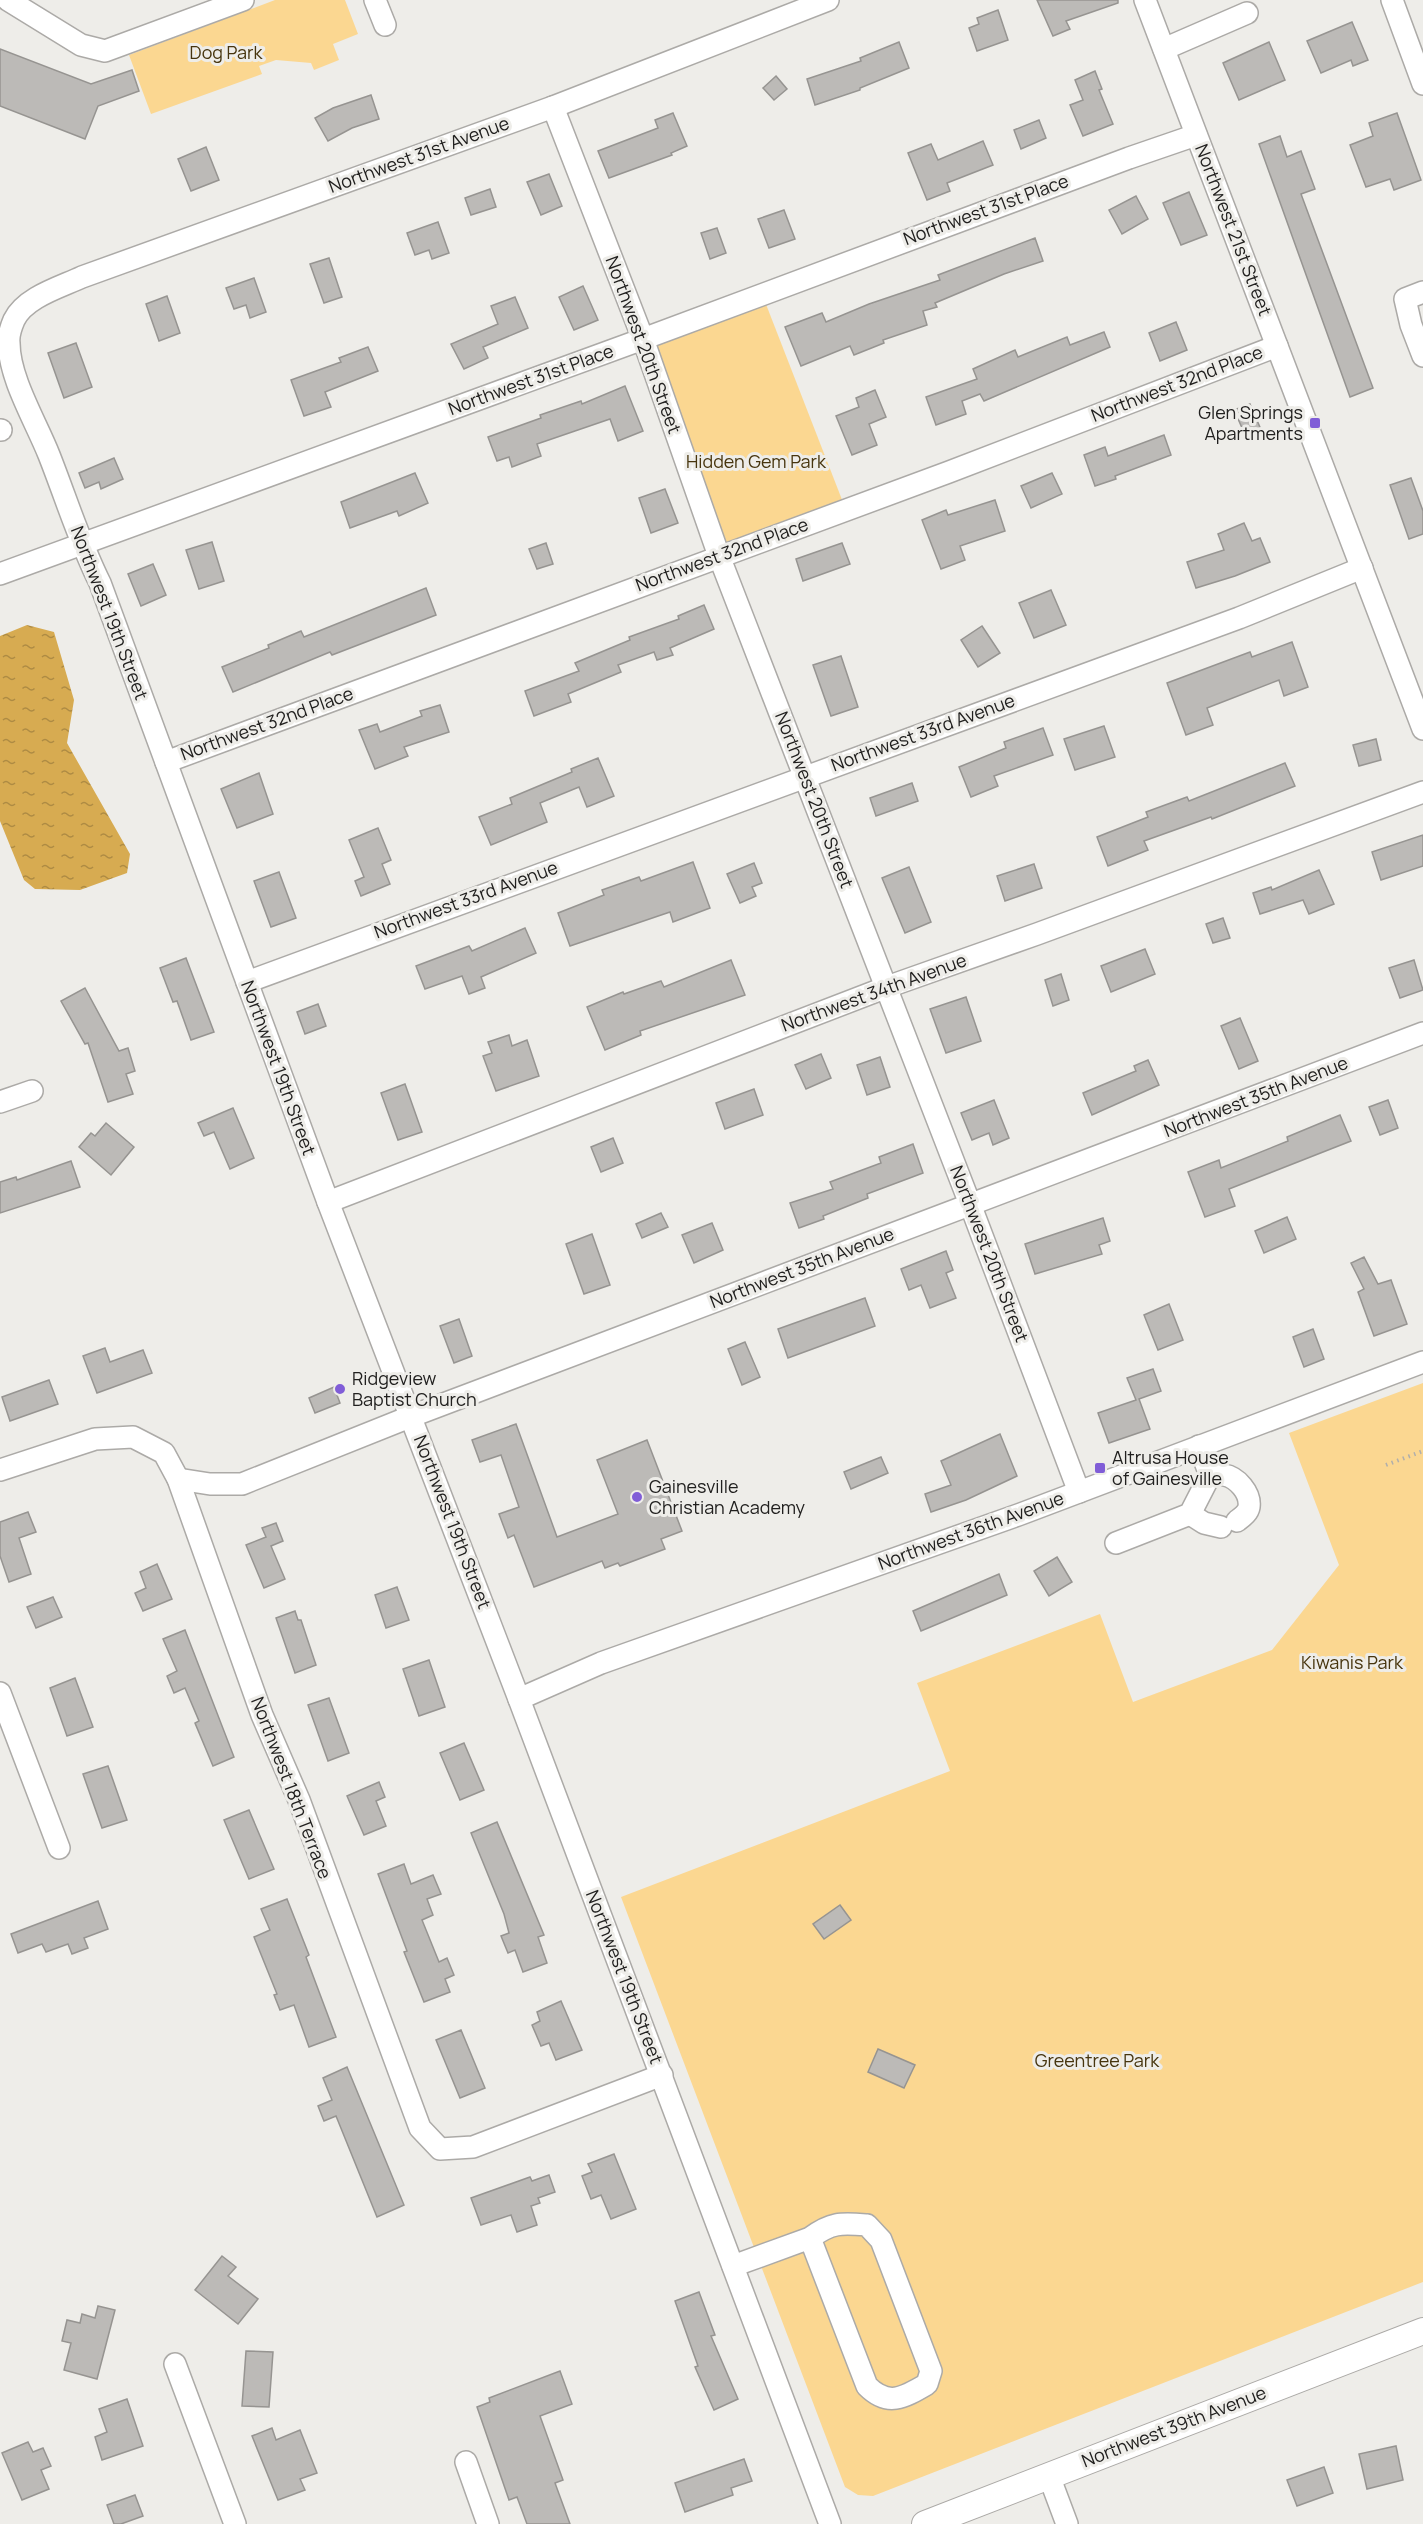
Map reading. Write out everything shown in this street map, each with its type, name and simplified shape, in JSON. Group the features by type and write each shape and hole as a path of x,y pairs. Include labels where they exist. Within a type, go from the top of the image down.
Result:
{"main road":[{"name":"Northwest 39th Avenue","path":"925,2524 1423,2331"}],"street":[{"path":"8,0 81,45 105,51 243,0"},
{"path":"375,0 385,26"},
{"name":"Northwest 31st Avenue","path":"15,318 39,297 82,277 553,107 828,0"},
{"name":"Northwest 21st Street","path":"1145,0 1423,729"},
{"path":"1392,0 1423,84"},
{"path":"1164,49 1247,14"},
{"name":"Northwest 20th Street","path":"553,107 643,339 720,556 1079,1492"},
{"name":"Northwest 31st Place","path":"0,574 643,339 1032,193 1196,135"},
{"path":"1423,292 1406,298 1411,325 1423,356"},
{"name":"Northwest 19th Street","path":"15,318 8,344 15,374 49,456 81,546 100,583 328,1202 412,1416 830,2524"},
{"name":"Northwest 32nd Place","path":"166,762 949,472 1277,346"},
{"name":"Northwest 33rd Avenue","path":"247,982 1239,618 1362,568"},
{"name":"Northwest 34th Avenue","path":"328,1202 886,987 1423,792"},
{"name":"Northwest 35th Avenue","path":"178,1479 210,1484 242,1484 412,1416 1423,1033"},
{"path":"0,1102 32,1091"},
{"name":"Northwest 36th Avenue","path":"519,1699 601,1663 1079,1492 1423,1362"},
{"name":"Northwest 18th Terrace","path":"0,1470 94,1439 133,1437 164,1453 178,1479 262,1715 299,1800 420,2128 440,2149 473,2147 662,2075"},
{"path":"1116,1544 1190,1514 1210,1474 1199,1446"},
{"path":"1190,1514 1203,1523 1229,1524 1246,1514 1249,1507 1247,1494 1240,1484 1227,1475 1210,1474"},
{"path":"0,1693 59,1848"},
{"path":"733,2266 810,2238 826,2226 844,2223 867,2225 881,2240 932,2370 927,2384 911,2393 892,2399 878,2398 867,2386 810,2238"},
{"path":"175,2364 235,2524"},
{"path":"466,2462 488,2524"},
{"path":"1049,2476 1067,2524"}],"path":[{"path":"1386,1465 1423,1451"}],"green space":[{"name":"Dog Park","path":"275,0 345,0 358,34 333,44 339,60 314,70 311,63 276,60 259,66 262,74 151,114 129,55"},
{"name":"Hidden Gem Park","path":"762,294 846,510 719,556 643,339"},
{"name":"Greentree Park","path":"1423,1383 1423,2282 873,2496 858,2495 845,2487 621,1897 950,1771 917,1683 1100,1614 1133,1702 1272,1650 1339,1565 1289,1433"}],"water":[{"path":"27,625 54,632 74,700 67,743 130,854 127,873 80,890 35,889 24,880 0,821 0,636"}],"building":[{"path":"1037,0 1118,0 1118,3 1066,21 1070,29 1053,36"},
{"path":"998,10 1008,40 977,51 969,28 979,24 977,18"},
{"path":"1352,22 1368,60 1353,66 1351,60 1321,73 1307,41"},
{"path":"899,42 909,68 860,88 860,90 815,105 807,79 861,61 860,58"},
{"path":"1269,42 1285,80 1239,100 1223,63"},
{"path":"0,49 91,84 132,70 139,91 98,106 85,139 0,106"},
{"path":"1095,71 1102,89 1099,90 1113,124 1083,136 1070,105 1083,100 1075,80"},
{"path":"776,76 787,89 774,100 763,88"},
{"path":"371,95 379,119 352,128 328,141 315,118 333,108"},
{"path":"673,113 687,146 671,153 672,155 609,178 598,151 658,128 655,120"},
{"path":"1397,113 1421,180 1394,190 1390,179 1366,187 1350,145 1373,136 1369,123"},
{"path":"1039,120 1046,138 1021,149 1014,130"},
{"path":"1280,136 1287,157 1301,151 1315,189 1301,194 1373,388 1350,397 1259,144"},
{"path":"983,141 993,165 947,183 950,191 927,200 908,153 931,144 938,160"},
{"path":"206,147 219,180 191,191 178,159"},
{"path":"549,174 562,206 541,215 527,182"},
{"path":"490,189 496,207 471,215 465,198"},
{"path":"1189,192 1207,235 1181,245 1163,203"},
{"path":"1136,196 1148,219 1122,234 1109,210"},
{"path":"784,210 795,239 769,248 758,219"},
{"path":"438,222 449,253 432,259 429,250 415,255 407,233"},
{"path":"717,228 726,253 710,259 701,233"},
{"path":"1035,238 1043,261 1004,274 935,303 937,307 923,311 927,325 883,340 884,343 854,355 850,346 801,366 785,327 822,313 826,322 869,304 940,280 938,275"},
{"path":"329,258 342,297 324,303 310,264"},
{"path":"254,278 266,312 250,318 246,305 234,309 226,288"},
{"path":"583,286 598,320 574,330 559,297"},
{"path":"167,296 180,333 159,341 146,304"},
{"path":"515,297 528,328 483,347 488,358 464,369 451,344 498,324 491,306"},
{"path":"1176,322 1187,350 1160,361 1149,333"},
{"path":"1104,332 1110,347 984,401 980,394 962,401 966,414 936,425 926,397 977,379 973,369 1015,350 1018,357 1067,337 1070,345"},
{"path":"76,343 92,387 64,398 48,353"},
{"path":"368,347 378,371 325,392 331,407 304,416 291,380 341,362 339,358"},
{"path":"625,386 643,431 618,441 610,419 537,444 541,456 512,467 509,457 497,461 488,437 541,418 540,415 581,401 582,404"},
{"path":"875,390 886,417 869,424 877,445 852,455 836,416 859,407 856,398"},
{"path":"1250,404 1262,432 1247,439 1234,410"},
{"path":"1164,435 1171,455 1095,486 1084,455 1105,447 1108,456"},
{"path":"114,458 123,479 101,489 99,482 85,488 79,473"},
{"path":"415,473 428,503 399,516 397,511 350,528 341,502"},
{"path":"1052,473 1062,494 1031,508 1021,486"},
{"path":"1411,478 1423,511 1423,534 1409,539 1390,485"},
{"path":"665,489 678,523 651,533 639,498"},
{"path":"995,500 1005,531 960,546 965,560 941,569 922,520 946,510 948,515"},
{"path":"1244,523 1252,541 1260,538 1270,562 1196,588 1187,562 1224,550 1218,534"},
{"path":"212,542 224,581 199,589 186,550"},
{"path":"546,543 553,564 537,569 529,549"},
{"path":"842,543 850,564 803,581 796,559"},
{"path":"153,564 166,595 141,606 128,574"},
{"path":"426,588 436,615 332,655 330,652 233,692 222,667 269,648 268,645 301,631 304,637"},
{"path":"1051,590 1066,625 1034,638 1019,603"},
{"path":"704,605 714,629 670,648 673,655 657,660 654,652 618,665 621,672 568,694 571,702 534,716 525,691 579,671 575,663 630,640 629,637 679,619 678,616"},
{"path":"982,626 1000,653 978,667 961,640"},
{"path":"1292,642 1308,687 1284,696 1279,680 1207,708 1213,725 1186,735 1167,683 1250,652 1252,657"},
{"path":"841,656 858,707 831,716 813,665"},
{"path":"440,705 449,732 404,747 408,756 375,769 359,730 377,724 380,732 422,716 420,711"},
{"path":"1104,726 1115,757 1075,770 1064,739"},
{"path":"1043,728 1053,755 994,776 998,786 971,797 959,767 1006,748 1004,742"},
{"path":"1376,739 1381,760 1359,766 1353,745"},
{"path":"598,758 614,796 587,807 579,787 540,803 547,822 491,845 479,817 512,804 510,798 572,772 571,769"},
{"path":"1285,763 1295,786 1212,819 1211,817 1144,841 1148,850 1108,866 1097,837 1148,817 1146,812 1187,797 1189,801"},
{"path":"259,773 273,814 237,828 221,789"},
{"path":"912,783 918,801 876,816 870,798"},
{"path":"378,828 391,860 382,864 390,884 361,896 355,881 364,877 349,840"},
{"path":"1423,835 1423,866 1381,880 1372,852"},
{"path":"693,862 710,908 673,922 670,912 570,946 558,913 604,895 602,890 639,877 641,881"},
{"path":"754,863 762,883 752,887 756,896 740,903 727,874"},
{"path":"1034,864 1042,888 1005,901 997,876"},
{"path":"909,867 931,922 905,933 882,878"},
{"path":"1319,870 1334,904 1309,914 1303,900 1260,914 1253,893 1271,887 1272,890"},
{"path":"279,872 296,918 271,927 254,881"},
{"path":"1223,918 1230,938 1213,943 1206,924"},
{"path":"525,928 536,953 481,977 485,988 469,994 462,976 425,989 416,966 469,946 472,951"},
{"path":"1145,949 1155,974 1111,992 1101,966"},
{"path":"186,958 214,1032 191,1040 177,1001 173,1002 160,968"},
{"path":"731,960 745,995 640,1031 641,1035 605,1050 587,1007 623,992 624,994 661,981 664,987"},
{"path":"1414,960 1423,990 1400,998 1389,968"},
{"path":"1061,974 1069,1000 1053,1006 1045,980"},
{"path":"85,988 119,1051 128,1048 135,1071 126,1074 133,1094 108,1102 88,1043 85,1044 61,1001"},
{"path":"966,997 981,1041 946,1053 930,1009"},
{"path":"318,1004 326,1026 305,1034 297,1012"},
{"path":"1240,1018 1258,1061 1239,1069 1221,1026"},
{"path":"509,1035 512,1046 527,1040 539,1076 496,1091 483,1056 492,1053 488,1042"},
{"path":"821,1054 831,1078 806,1089 795,1065"},
{"path":"880,1057 890,1087 867,1095 857,1065"},
{"path":"1148,1060 1159,1085 1092,1115 1083,1093 1136,1071 1134,1066"},
{"path":"405,1084 422,1132 398,1140 381,1093"},
{"path":"754,1089 763,1115 725,1129 716,1103"},
{"path":"994,1100 1009,1138 993,1145 989,1133 972,1140 961,1113"},
{"path":"1388,1100 1398,1128 1380,1135 1369,1107"},
{"path":"233,1108 254,1158 230,1169 214,1132 204,1136 198,1123"},
{"path":"1340,1115 1351,1141 1229,1189 1235,1206 1205,1217 1188,1172 1219,1160 1221,1168 1288,1141 1287,1137"},
{"path":"106,1123 134,1147 111,1175 79,1147 91,1133 95,1136"},
{"path":"613,1138 623,1163 601,1172 591,1147"},
{"path":"913,1144 923,1173 867,1194 868,1198 799,1228 790,1203 833,1189 830,1182 881,1163 879,1157"},
{"path":"71,1161 80,1187 0,1213 0,1182 16,1177 17,1180"},
{"path":"661,1213 668,1227 642,1238 636,1224"},
{"path":"1287,1217 1296,1239 1264,1253 1255,1231"},
{"path":"1103,1218 1110,1241 1099,1245 1102,1254 1035,1274 1025,1244"},
{"path":"712,1223 723,1250 694,1263 682,1235"},
{"path":"592,1234 610,1285 584,1294 566,1244"},
{"path":"946,1251 953,1270 946,1273 956,1298 930,1308 921,1285 909,1290 901,1269"},
{"path":"1364,1257 1378,1284 1391,1280 1407,1324 1374,1336 1358,1292 1364,1289 1351,1263"},
{"path":"865,1298 875,1326 788,1358 778,1329"},
{"path":"1169,1304 1183,1340 1158,1350 1144,1315"},
{"path":"459,1319 472,1356 454,1363 440,1326"},
{"path":"1313,1329 1324,1359 1304,1367 1293,1337"},
{"path":"745,1342 760,1377 742,1385 728,1349"},
{"path":"105,1348 110,1362 143,1350 152,1373 97,1393 83,1356"},
{"path":"1153,1369 1161,1391 1139,1399 1150,1429 1109,1443 1098,1413 1136,1400 1127,1378"},
{"path":"49,1380 58,1404 10,1421 2,1397"},
{"path":"334,1387 340,1403 315,1413 309,1398"},
{"path":"516,1424 557,1537 618,1514 597,1460 647,1440 682,1531 661,1539 665,1549 620,1566 618,1563 605,1568 602,1561 534,1587 514,1535 508,1538 499,1514 519,1507 501,1455 480,1462 472,1440"},
{"path":"1000,1434 1017,1476 966,1500 931,1512 925,1494 951,1485 941,1461"},
{"path":"881,1457 888,1473 851,1489 844,1472"},
{"path":"28,1512 36,1532 19,1538 31,1574 9,1582 0,1556 0,1522"},
{"path":"276,1523 283,1541 271,1546 285,1579 264,1588 246,1545 266,1537 262,1528"},
{"path":"1057,1557 1072,1582 1049,1596 1034,1571"},
{"path":"157,1564 172,1599 143,1611 135,1593 146,1588 140,1572"},
{"path":"999,1574 1007,1595 921,1631 913,1611"},
{"path":"397,1587 409,1620 386,1628 375,1595"},
{"path":"53,1597 62,1617 36,1628 27,1607"},
{"path":"295,1611 298,1620 301,1620 316,1665 295,1673 276,1618"},
{"path":"185,1630 234,1757 213,1766 195,1723 199,1721 185,1688 174,1693 167,1676 177,1671 163,1639"},
{"path":"429,1660 445,1707 419,1716 403,1669"},
{"path":"75,1678 93,1727 67,1736 50,1688"},
{"path":"329,1698 349,1753 328,1761 308,1705"},
{"path":"464,1743 484,1790 460,1800 440,1753"},
{"path":"108,1766 127,1820 102,1828 83,1774"},
{"path":"379,1782 385,1797 376,1801 386,1826 364,1835 347,1796"},
{"path":"249,1810 274,1869 249,1879 224,1820"},
{"path":"497,1822 544,1935 538,1937 547,1963 523,1972 515,1950 508,1953 501,1936 509,1933 504,1914 471,1833"},
{"path":"404,1864 411,1884 433,1875 441,1894 427,1899 433,1915 422,1920 439,1962 447,1958 454,1975 445,1979 450,1992 424,2002 404,1952 407,1951 378,1874"},
{"path":"287,1899 309,1955 306,1957 336,2037 309,2047 294,2005 280,2010 274,1995 277,1994 254,1937 270,1930 261,1909"},
{"path":"98,1901 108,1929 84,1938 88,1948 72,1954 68,1944 46,1952 42,1944 18,1953 11,1934"},
{"path":"840,1905 851,1920 824,1939 813,1924"},
{"path":"561,2001 582,2050 556,2060 549,2043 541,2046 532,2025 540,2021 537,2012"},
{"path":"461,2030 485,2088 460,2098 436,2040"},
{"path":"878,2049 915,2065 904,2088 868,2072"},
{"path":"347,2067 404,2205 377,2217 336,2116 324,2121 318,2106 332,2100 323,2078"},
{"path":"614,2154 636,2209 611,2219 601,2195 591,2199 582,2176 592,2172 588,2164"},
{"path":"549,2175 555,2192 538,2198 540,2203 531,2206 537,2225 517,2232 511,2215 481,2225 471,2198 530,2177 532,2181"},
{"path":"222,2256 236,2267 228,2276 258,2299 238,2324 195,2290"},
{"path":"699,2292 715,2335 711,2336 738,2399 714,2410 695,2367 698,2366 675,2301"},
{"path":"98,2306 115,2310 97,2379 64,2370 71,2343 62,2341 67,2320 80,2323 82,2314 95,2318"},
{"path":"246,2351 273,2352 269,2407 242,2406"},
{"path":"560,2371 572,2404 540,2416 563,2480 555,2483 570,2524 527,2524 517,2497 509,2500 477,2407 490,2402 489,2398"},
{"path":"127,2399 143,2446 102,2460 95,2437 107,2432 99,2409"},
{"path":"272,2428 276,2440 300,2430 317,2473 300,2479 305,2490 278,2500 252,2436"},
{"path":"28,2442 33,2452 43,2448 51,2466 41,2470 49,2489 22,2500 2,2453"},
{"path":"1396,2446 1403,2480 1367,2489 1359,2454"},
{"path":"744,2459 752,2481 731,2488 733,2495 685,2512 675,2483"},
{"path":"1324,2467 1333,2493 1297,2506 1287,2480"},
{"path":"135,2495 143,2516 121,2524 114,2524 107,2505"}],"place":[{"name":"Glen Springs Apartments","path":"1315,423"},
{"name":"Ridgeview Baptist Church","path":"340,1389"},
{"name":"Altrusa House of Gainesville","path":"1100,1468"},
{"name":"Gainesville Christian Academy","path":"637,1497"}],"park label":[{"name":"Kiwanis Park","path":"1352,1663"}]}
